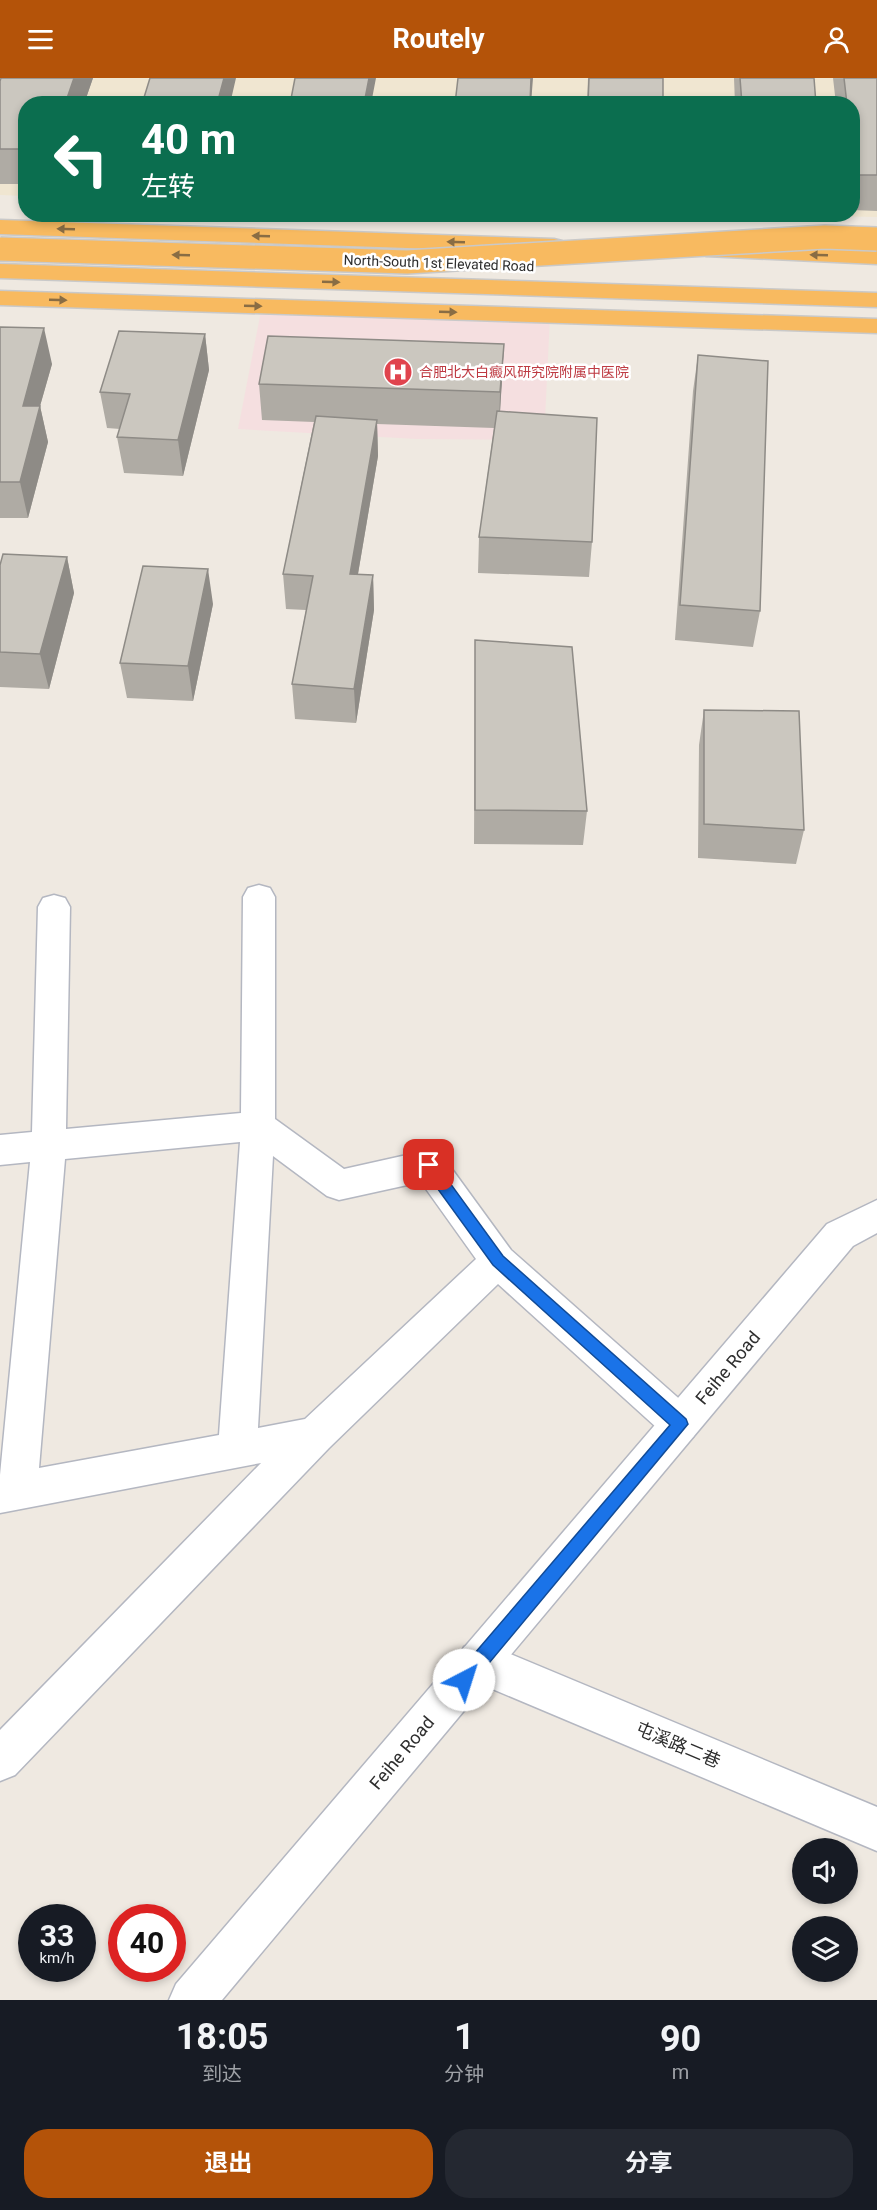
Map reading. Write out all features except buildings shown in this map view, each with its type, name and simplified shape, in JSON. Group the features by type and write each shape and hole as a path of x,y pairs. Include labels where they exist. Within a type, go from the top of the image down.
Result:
{"highway":[{"path":"0,227 877,257"},
{"path":"406,273 825,237 877,239"},
{"name":"North-South 1st Elevated Road","path":"0,249 877,300"},
{"name":"North-South 1st Elevated Road","path":"0,271 406,273 630,270"},
{"path":"406,273 427,295 877,318"},
{"path":"724,273 877,278"},
{"path":"0,298 877,326"}],"street":[{"path":"237,1450 258,1126 259,897"},
{"path":"54,907 49,1145 9,1492 315,1435"},
{"path":"0,1150 258,1126 339,1185 429,1165 498,1261 680,1424"},
{"name":"Feihe Road","path":"192,2000 840,1235 877,1215"},
{"path":"0,1760 315,1435 498,1261"},
{"name":"屯溪路二巷","path":"479,1662 877,1829"}],"shaded area":[{"path":"0,78 877,78 877,217 860,217 860,96 18,96 18,196 0,195"},
{"name":"合肥北大白癜风研究院附属中医院","path":"262,306 550,316 544,440 417,439 238,429"}],"place":[{"name":"合肥北大白癜风研究院附属中医院","path":"398,372"}],"route":[{"path":"429,1165 498,1261 680,1424 464,1680"}]}
